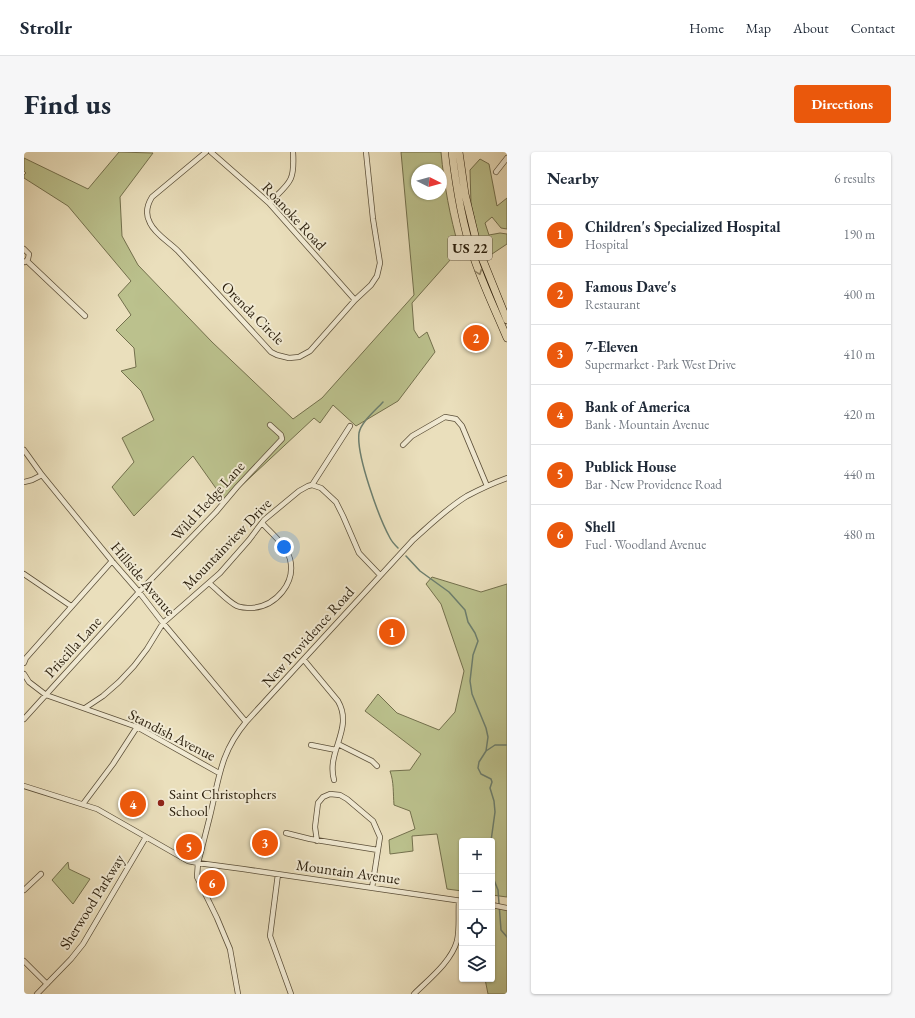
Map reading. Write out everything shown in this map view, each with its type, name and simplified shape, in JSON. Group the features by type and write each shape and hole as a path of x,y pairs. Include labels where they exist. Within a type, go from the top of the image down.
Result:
{"highway":[{"name":"US 22","path":"452,152 456,185 471,251 507,338"},
{"name":"US 22","path":"459,152 464,194 478,248 507,320"}],"street":[{"name":"Orenda Circle","path":"206,152 152,197 147,206 148,221 176,249 271,352 289,358 305,355 314,348 355,300 375,280 380,266 366,152"},
{"name":"Roanoke Road","path":"211,152 269,204 355,300"},
{"path":"269,204 292,178 294,168 293,152"},
{"path":"496,172 507,158"},
{"path":"24,249 29,254 25,262 85,316"},
{"path":"402,445 412,436 445,417 456,418 462,426 487,486"},
{"name":"Wild Hedge Lane","path":"139,592 216,512 282,438 281,435 270,425"},
{"name":"Mountainview Drive","path":"85,708 103,696 119,682 147,649 163,623 220,573 274,511 299,491 312,485 350,426"},
{"name":"Hillside Avenue","path":"24,450 42,475 112,561 246,722"},
{"path":"24,482 42,475"},
{"name":"New Providence Road","path":"238,994 230,949 197,877 198,864 219,773 228,748 246,722 400,553 442,515 466,496 507,478"},
{"path":"312,485 321,488 336,502 359,553 380,576"},
{"path":"209,583 238,606 246,608 266,605 280,594 285,588 290,577 290,558 287,550 262,523"},
{"path":"24,663 26,658 112,561"},
{"path":"24,574 71,606"},
{"name":"Priscilla Lane","path":"24,720 139,592"},
{"path":"304,660 338,701 342,708 344,721 332,766 334,780"},
{"path":"24,674 26,683"},
{"name":"Standish Avenue","path":"26,683 46,695 137,727 219,773"},
{"path":"83,804 113,764 137,727"},
{"path":"338,744 377,766"},
{"path":"311,746 336,750"},
{"name":"Mountain Avenue","path":"24,786 101,811 188,861 198,864 278,874 459,901"},
{"path":"317,840 315,827 318,803 323,797 330,794 340,795 348,799 373,821 380,837 372,888"},
{"path":"286,833 317,840 378,850"},
{"name":"Sherwood Parkway","path":"37,994 72,959 88,937 146,837"},
{"path":"24,890 41,874"},
{"path":"278,874 270,936 291,994"},
{"path":"495,906 506,908"},
{"path":"414,994 446,961 454,949 458,933 459,910"},
{"path":"24,961 47,984"}],"green space":[{"path":"119,152 153,153 120,197 122,236 138,265 212,342 293,419 322,398 414,295 401,152 441,152 442,164 411,164 411,200 447,200 447,195 459,248 412,303 414,330 419,338 427,332 435,352 398,401 356,426 333,405 320,423 314,418 225,501 193,456 134,516 112,487 134,462 122,438 154,420 141,391 121,371 136,367 134,348 116,330 131,315 118,295 131,281 68,206 24,178 26,173 24,171 24,158 88,189"},
{"path":"480,159 489,164 497,206 507,198 507,229 501,228 492,217 485,223 489,235 500,233 507,234 507,244 489,256 478,235 471,205 470,170"},
{"path":"432,577 481,592 507,584 507,897 495,895 495,838 459,838 459,891 447,889 437,834 412,836 413,851 390,854 389,840 415,829 410,811 394,805 393,783 390,771 410,770 421,754 365,711 378,694 397,713 439,730 455,712 464,671 441,604 426,584"},
{"path":"68,862 69,869 90,879 73,904 52,880"},
{"path":"495,906 507,908 507,994 488,994 486,982 495,982"}],"waterway":[{"path":"383,402 362,425 359,433 359,443 369,486 380,516 390,538 398,548"},
{"path":"406,556 420,571 449,592 465,610 468,622 478,641 473,655 470,681 472,694 486,728 488,737 486,751 479,762 478,768 481,774 491,779 492,782 490,788 494,801 495,812 491,838"},
{"path":"486,751 495,745 507,745"},
{"path":"495,882 498,890 501,930 507,937"}],"place":[{"name":"Famous Dave's","path":"476,338"},
{"name":"Children's Specialized Hospital","path":"392,632"},
{"name":"Saint Christophers School","path":"161,803"},
{"name":"Bank of America","path":"133,804"},
{"name":"7-Eleven","path":"265,843"},
{"name":"Publick House","path":"189,847"},
{"name":"Shell","path":"212,883"}]}
